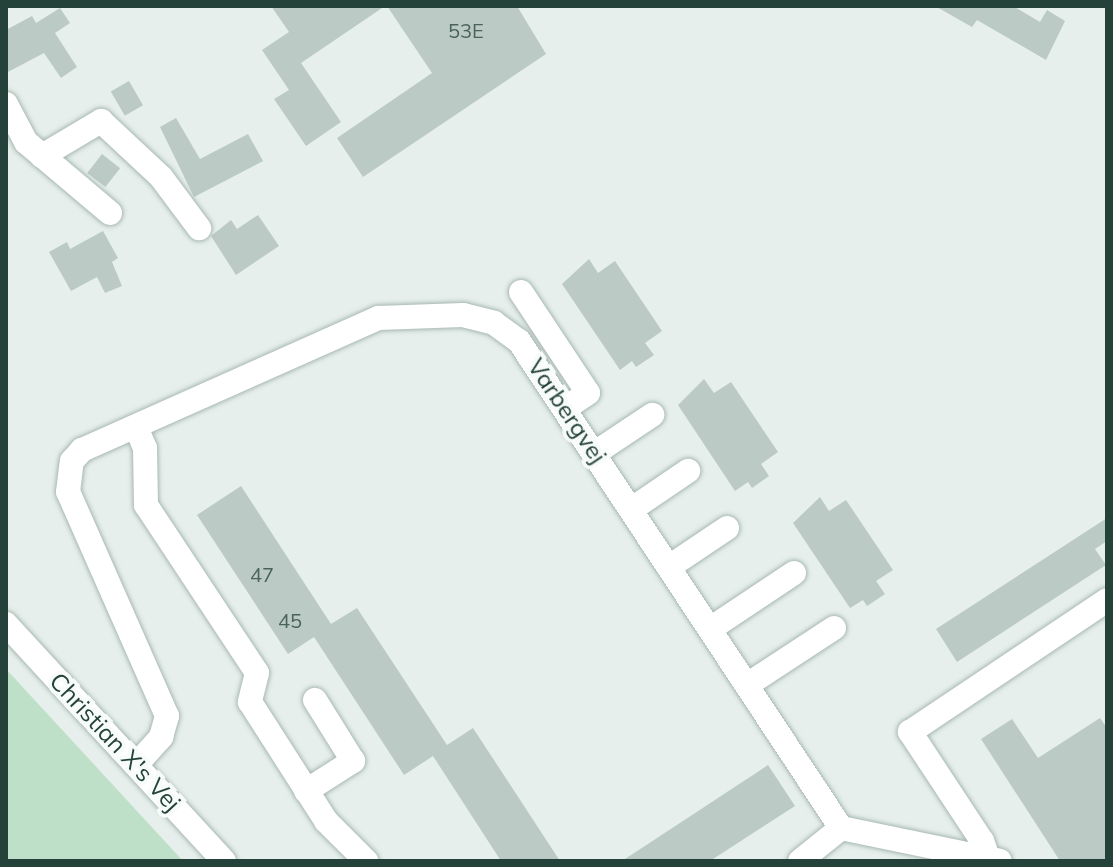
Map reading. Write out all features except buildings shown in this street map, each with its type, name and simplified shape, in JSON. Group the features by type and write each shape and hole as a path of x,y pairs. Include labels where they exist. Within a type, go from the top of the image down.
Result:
{"street":[{"path":"6,104 26,142 110,213"},
{"path":"42,156 101,121 161,177 199,228"},
{"path":"521,292 588,393 566,408"},
{"name":"Varbergvej","path":"136,765 161,737 167,716 68,492 67,472 82,450 378,318 463,315 494,323 519,341 841,828"},
{"path":"595,453 652,415"},
{"path":"136,427 145,448 146,505 257,673 250,702 306,791 366,861"},
{"path":"632,509 688,471"},
{"path":"669,567 727,528"},
{"path":"710,629 794,573"},
{"path":"994,859 910,732 1107,600"},
{"name":"Christian X's Vej","path":"6,624 224,861"},
{"path":"747,685 834,628"},
{"path":"306,791 353,761 315,700"},
{"path":"800,861 841,828 994,859"}],"green space":[{"path":"6,669 183,861 6,861"}]}
